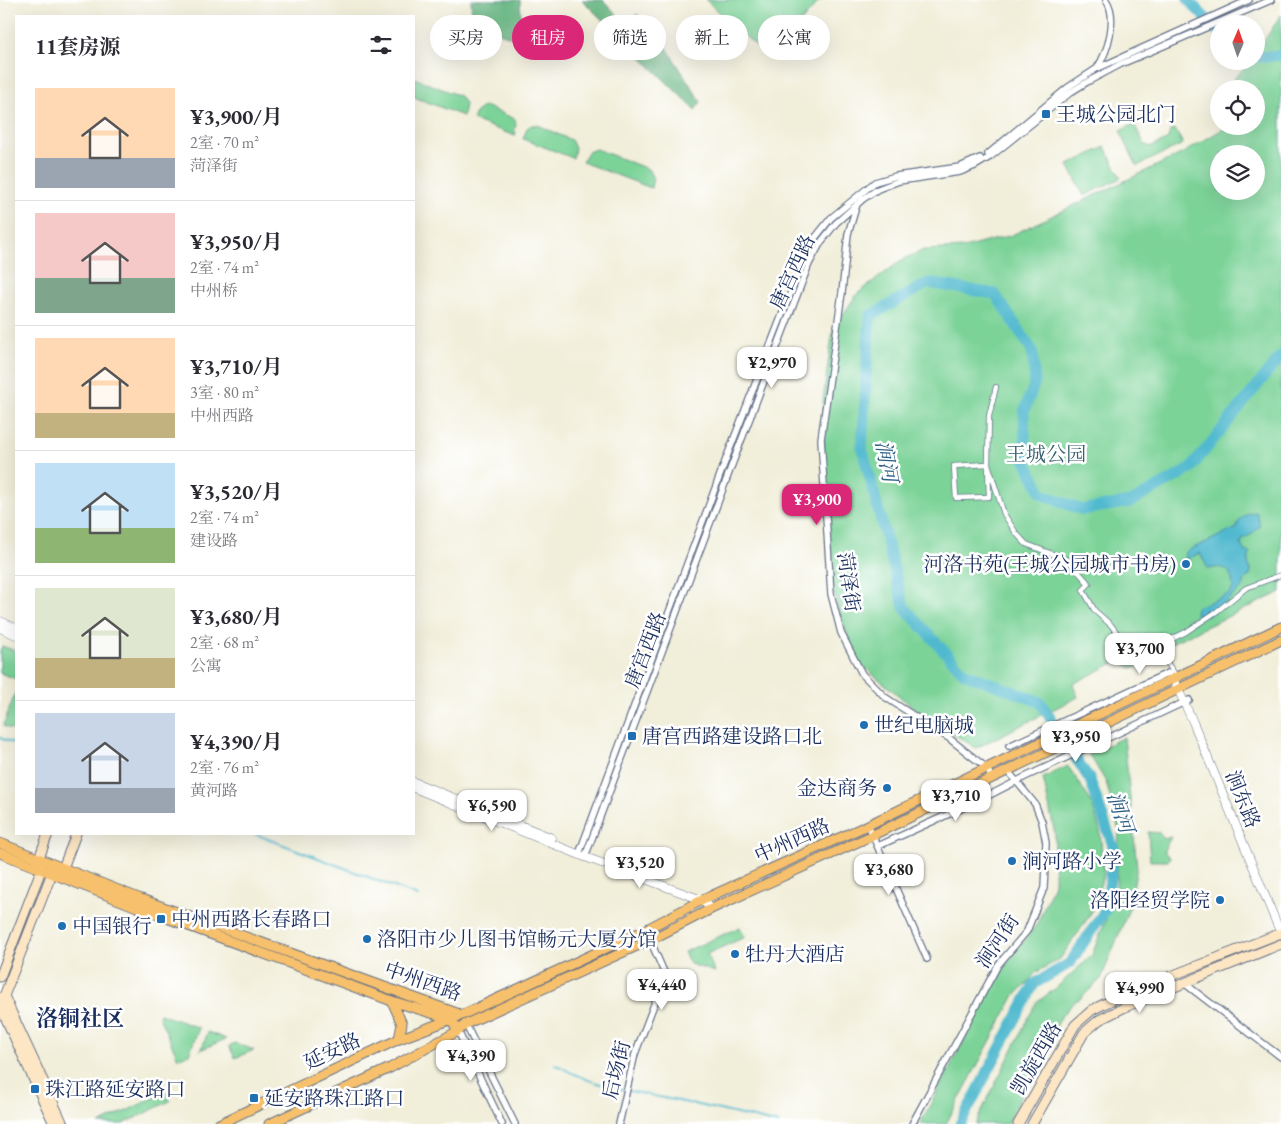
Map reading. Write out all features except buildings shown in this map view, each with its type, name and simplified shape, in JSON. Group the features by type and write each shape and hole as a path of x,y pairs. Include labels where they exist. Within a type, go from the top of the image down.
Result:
{"main road":[{"name":"中州西路","path":"464,1019 705,899 868,825 1013,755 1107,705 1175,677 1281,627"},
{"name":"中州西路","path":"0,843 150,902 464,1019 650,940 711,909 992,779 1281,640"},
{"path":"0,977 41,870 39,858 48,835"},
{"path":"63,1124 2,997 52,873 63,868 76,835"},
{"name":"中州西路","path":"0,853 137,907 392,1001 451,1020 458,1031"},
{"name":"凯旋西路","path":"1018,1124 1075,1025 1092,1010 1120,996 1281,933"},
{"name":"凯旋西路","path":"1032,1124 1084,1033 1099,1020 1125,1007 1281,944"},
{"path":"392,1001 402,1024 398,1039"},
{"path":"0,1006 54,1124"},
{"name":"延安路","path":"219,1124 398,1039 451,1020 464,1019"},
{"name":"延安路","path":"270,1124 390,1068 458,1031 464,1019"}],"street":[{"path":"1099,76 1096,69 1104,58 1110,38 1110,6 1106,0"},
{"name":"唐宫西路","path":"583,853 726,459 803,261 815,238 831,218 875,182 896,176 974,162 988,153 1067,88 1096,69 1249,0"},
{"name":"唐宫西路","path":"583,853 809,264 821,242 836,223 857,204 878,189 899,181 960,172 974,166 990,157 1071,92 1120,64 1270,0"},
{"name":"菏泽街","path":"857,204 848,234 842,293 821,439 831,594 841,633 862,674 885,697 950,738 986,768 992,779"},
{"path":"988,464 954,466 956,498 989,497 989,416 996,387"},
{"path":"988,464 1004,514 1016,533 1026,544 1068,560 1088,584 1084,590 1095,611 1111,625 1125,644 1137,653 1144,653 1186,632 1216,612 1246,588 1281,575"},
{"path":"0,622 15,628"},
{"path":"0,628 15,634"},
{"path":"1156,646 1175,677"},
{"name":"涧东路","path":"1175,677 1187,701 1281,924"},
{"path":"878,846 978,801 1025,776 1187,701"},
{"name":"涧东路","path":"1187,701 1281,933"},
{"path":"1009,746 1107,705"},
{"name":"涧河街","path":"912,1124 998,965 1027,931 1044,888 1046,843 1042,822 1035,804 1008,771"},
{"path":"415,782 583,853"},
{"path":"415,788 705,899 711,909"},
{"path":"868,825 927,959"},
{"name":"后场街","path":"619,1124 637,1047 660,990 664,972 650,940"},
{"path":"1184,984 1276,1051 1281,1057"},
{"path":"464,1019 515,1124"},
{"path":"458,1031 502,1124"}],"green space":[{"path":"471,0 520,0 521,15 512,15 512,38 502,34 502,15 472,15"},
{"path":"582,0 603,0 617,15 597,15"},
{"path":"706,0 820,0 807,15 758,15 758,48 748,39 748,15 722,15"},
{"name":"王城公园","path":"1281,15 1281,592 1169,644 1164,658 1131,668 1120,660 1073,684 1078,697 976,748 916,710 858,662 839,613 829,572 824,471 823,400 833,329 857,294 903,259 924,250 964,248 1012,235 1181,154 1213,135 1265,135 1265,80 1233,80 1242,70 1265,70 1265,39"},
{"path":"666,47 701,102 695,110 644,60 666,60"},
{"path":"415,78 460,96 465,104 463,116 415,97"},
{"path":"483,107 515,119 515,136 473,120 476,112"},
{"path":"1134,124 1145,145 1152,147 1168,139 1170,131 1175,129 1183,144 1137,166 1120,131"},
{"path":"537,125 571,140 575,148 573,158 523,139 527,128"},
{"path":"1105,147 1121,178 1084,196 1068,165"},
{"path":"596,149 648,169 653,178 651,188 582,162 588,152"},
{"path":"2,646 15,651 15,679 0,673 0,651"},
{"path":"15,694 15,731 3,726"},
{"path":"1124,737 1137,867 1129,909 1101,979 1062,1015 1007,1124 975,1124 1036,1003 1056,988 1092,955 1116,893 1119,831 1106,782 1089,754"},
{"path":"1068,766 1092,803 1100,830 1104,874 1090,915 1060,959 1035,973 1015,995 946,1124 920,1124 1002,969 1037,924 1054,884 1055,834 1043,778"},
{"path":"1148,832 1160,833 1164,839 1171,837 1164,850 1170,857 1168,861 1150,861"},
{"path":"740,927 745,937 707,954 715,972 690,964 684,952"},
{"path":"160,1014 199,1028 189,1054 178,1058 159,1017"},
{"path":"208,1032 226,1039 201,1049"},
{"path":"235,1043 254,1050 235,1058 229,1046"},
{"path":"166,1092 170,1101 123,1124 99,1124"}],"water":[{"path":"1254,512 1257,513 1260,526 1243,539 1241,544 1244,551 1250,552 1248,562 1251,572 1250,576 1246,578 1243,587 1216,610 1207,615 1196,615 1197,607 1229,594 1233,588 1231,576 1227,570 1224,568 1208,569 1200,553 1185,560 1186,552 1236,529 1242,517"}],"waterway":[{"name":"涧河","path":"1188,0 1210,23"},
{"name":"涧河","path":"1265,57 1281,55"},
{"name":"涧河","path":"960,1124 1034,984 1070,963 1106,909 1114,849 1090,780 1040,702 964,673 904,607 862,448 870,316 928,283 995,294 1032,350 1035,382 1024,412 1026,462 1042,494 1082,510 1131,502 1190,469 1281,356"},
{"path":"0,738 15,744"},
{"path":"258,835 418,896"},
{"path":"555,1064 588,1080 624,1090"},
{"path":"629,1091 779,1124"}],"place":[{"name":"王城公园北门","path":"1046,114"},
{"name":"河洛书苑(王城公园城市书房)","path":"1186,564"},
{"name":"世纪电脑城","path":"864,725"},
{"name":"唐宫西路建设路口北","path":"632,736"},
{"name":"金达商务","path":"887,788"},
{"name":"涧河路小学","path":"1012,861"},
{"name":"洛阳经贸学院","path":"1220,900"},
{"name":"中州西路长春路口","path":"161,919"},
{"name":"中国银行","path":"62,926"},
{"name":"洛阳市少儿图书馆畅元大厦分馆","path":"367,939"},
{"name":"牡丹大酒店","path":"735,954"},
{"name":"珠江路延安路口","path":"35,1089"},
{"name":"延安路珠江路口","path":"254,1098"}],"district":[{"name":"洛铜社区","path":"80,1018"}]}
